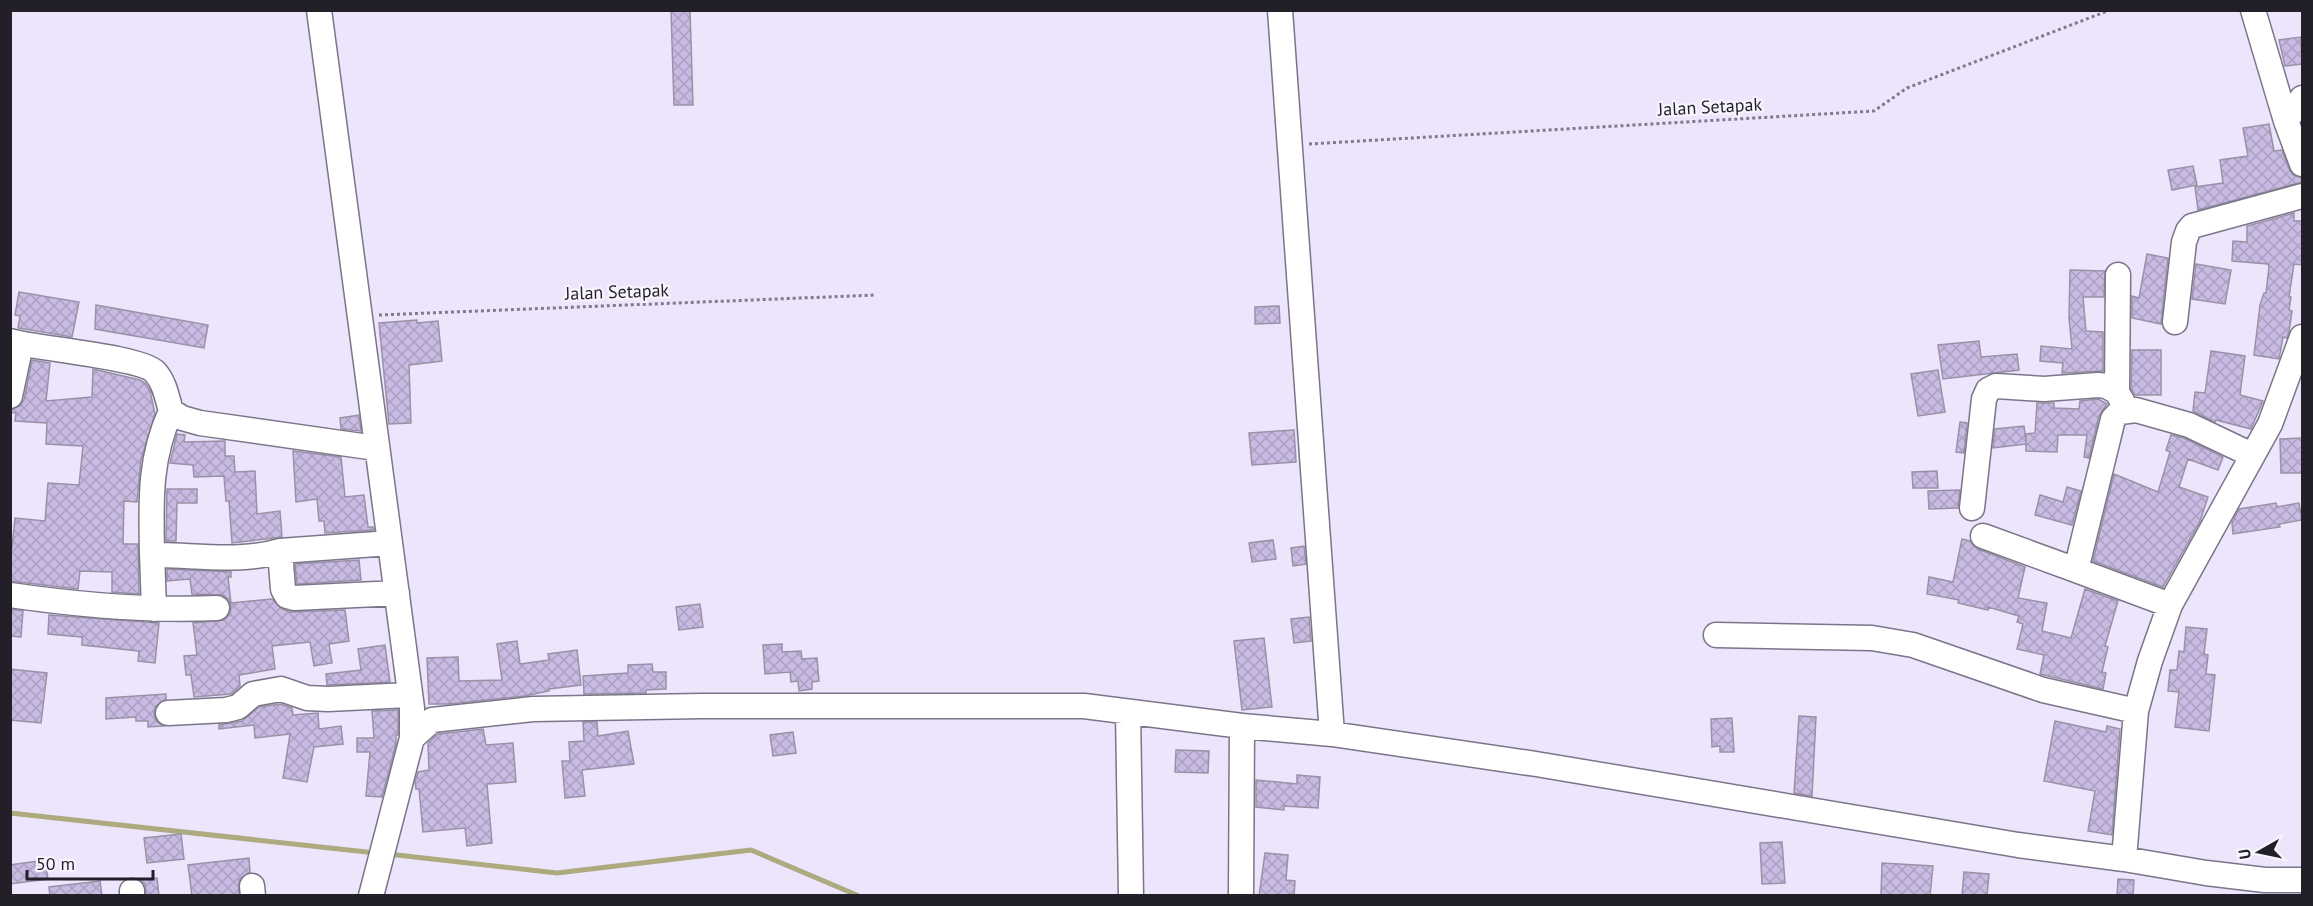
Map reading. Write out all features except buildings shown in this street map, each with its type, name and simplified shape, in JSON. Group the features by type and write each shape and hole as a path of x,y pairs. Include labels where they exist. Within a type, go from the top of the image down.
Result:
{"street":[{"path":"319,10 376,448 397,593 418,708 371,896"},
{"path":"1280,10 1332,734"},
{"path":"2253,10 2286,121 2302,164"},
{"path":"2286,121 2302,98"},
{"path":"2175,322 2184,242 2192,226 2302,196"},
{"path":"2076,570 2113,419 2120,412 2122,401 2118,275"},
{"path":"2124,859 2136,711 2150,661 2170,605 2270,424 2302,337"},
{"path":"10,396 16,343 145,365 155,372 163,385 171,411 182,418 223,428 376,448"},
{"path":"1972,508 1984,399 1988,390 1996,386 2044,389 2106,386 2136,410 2189,425 2252,455"},
{"path":"154,609 150,490 161,434 171,411"},
{"path":"1983,537 2170,605"},
{"path":"152,553 242,557 264,556 280,551 390,543"},
{"path":"280,551 283,589 287,596 294,598 397,593"},
{"path":"10,595 51,602 154,609 217,608"},
{"path":"1716,634 1872,638 1892,641 1913,645 2065,696 2136,711"},
{"path":"168,712 226,710 238,707 253,694 281,689 307,698 418,708 1084,705 1242,726 1332,734 1548,766 2018,844 2236,877 2302,880"},
{"path":"1128,712 1131,896"},
{"path":"1240,896 1242,726"}],"path":[{"name":"Jalan Setapak","path":"1289,145 1874,111 1907,88 2110,10"},
{"name":"Jalan Setapak","path":"359,316 876,295"}],"waterway":[{"path":"10,813 376,853"},
{"path":"388,854 557,873 751,850 859,896"}]}
